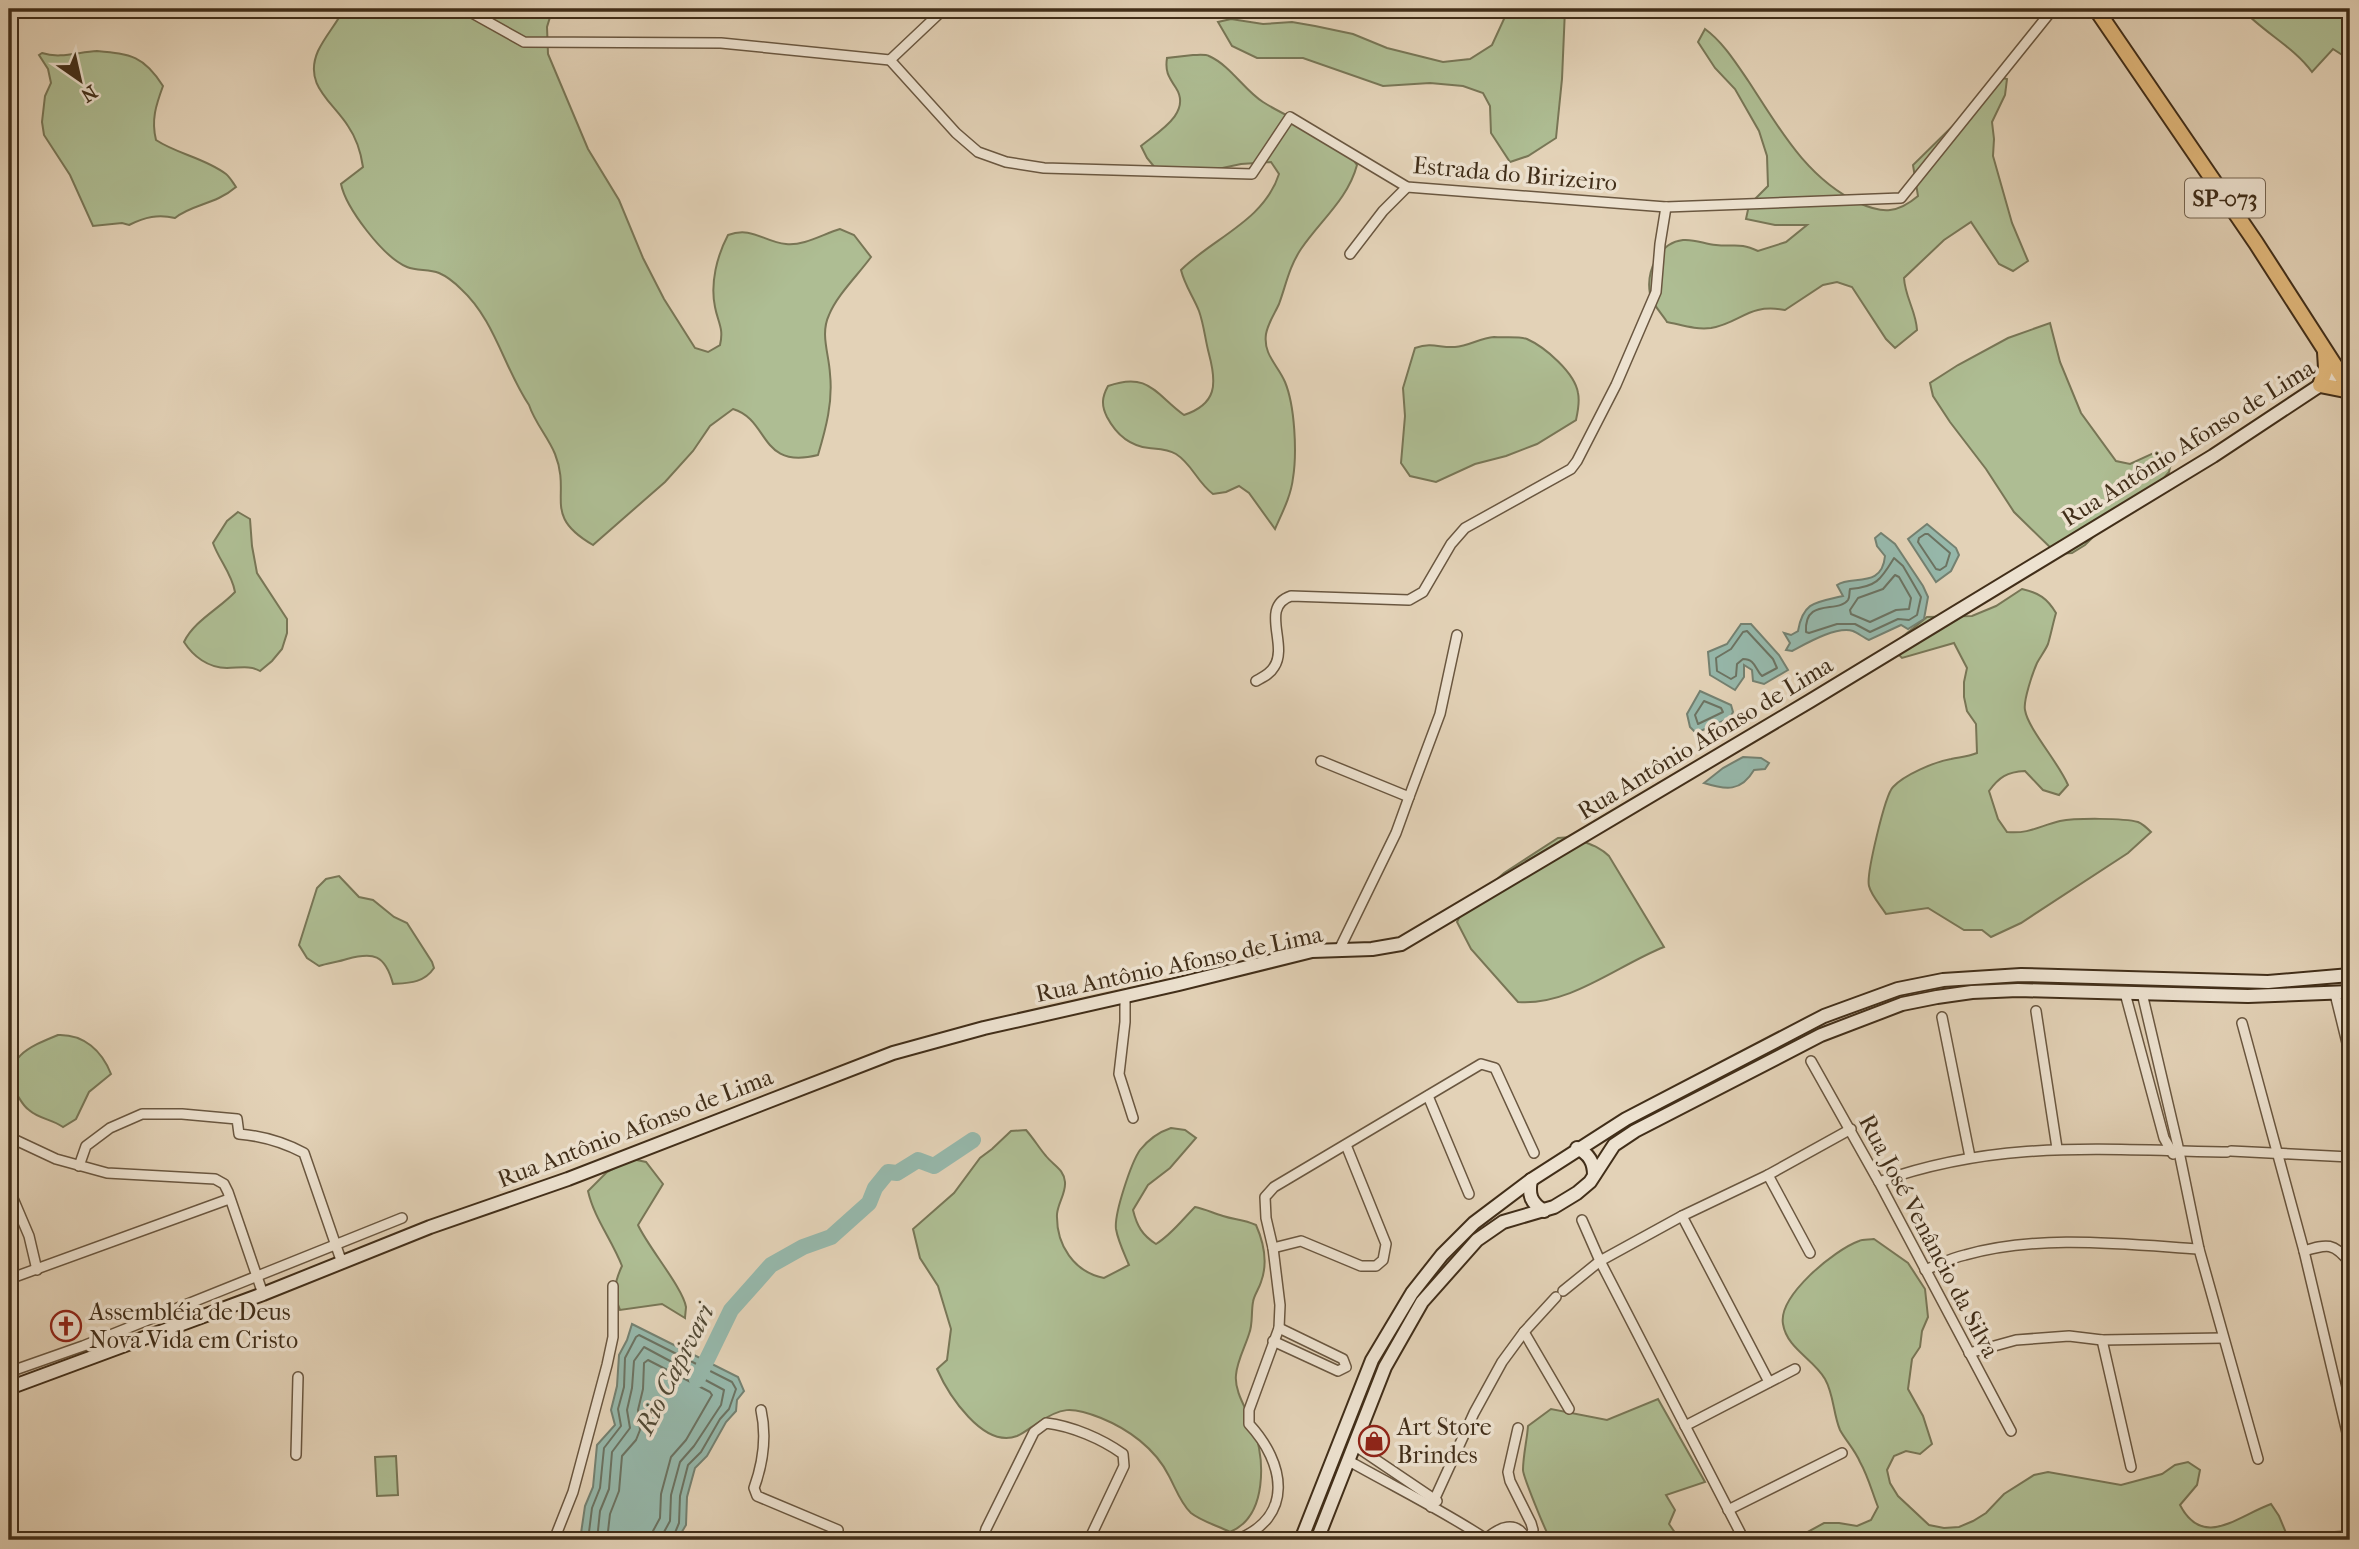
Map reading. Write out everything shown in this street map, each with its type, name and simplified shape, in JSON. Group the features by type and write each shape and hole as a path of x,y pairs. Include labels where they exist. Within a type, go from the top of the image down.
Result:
{"main road":[{"name":"SP-073","path":"2096,9 2256,243 2324,349"},
{"path":"2324,349 2335,354 2345,372 2350,390 2320,385 2326,368 2324,349"},
{"name":"Rua Antônio Afonso de Lima","path":"9,1388 263,1294 430,1227 568,1179 894,1053 984,1028 1312,951 1372,949 1401,944 1798,708 2213,456 2320,385 2345,372"},
{"path":"1301,1540 1372,1360 1412,1293 1442,1255 1474,1223 1577,1148 1626,1119 1824,1016 1898,989 1943,980 2021,975 2268,982 2350,975"},
{"path":"1317,1540 1385,1367 1422,1302 1478,1240 1503,1222 1544,1211 1577,1193 1594,1175 1614,1145 1635,1131 1821,1035 1893,1007 1937,997 2018,990 2248,996 2350,994"},
{"path":"1577,1148 1589,1156 1594,1175"},
{"path":"1531,1180 1532,1201 1544,1211"}],"street":[{"path":"465,9 524,42 721,43 890,60 944,9"},
{"name":"Estrada do Birizeiro","path":"890,60 956,134 978,152 1006,162 1044,168 1252,174 1290,117 1407,187 1666,207 1901,198 2053,9"},
{"path":"1350,254 1382,211 1407,187"},
{"path":"1256,681 1269,673 1279,656 1275,612 1283,599 1291,596 1409,600 1416,598 1423,592 1451,544 1465,528 1571,469 1616,385 1656,292 1666,207"},
{"path":"1339,950 1396,832 1440,714 1457,635"},
{"path":"1321,761 1409,797"},
{"path":"2125,993 2164,1138 2175,1151"},
{"path":"2142,993 2175,1151 2199,1249 2258,1459"},
{"path":"2335,994 2350,1055"},
{"path":"1125,997 1119,1074 1133,1118"},
{"path":"2036,1011 2057,1148"},
{"path":"1941,1017 1970,1157"},
{"path":"2242,1023 2304,1251 2350,1443"},
{"name":"Rua José Venâncio da Silva","path":"1811,1061 1879,1182 2011,1431"},
{"path":"1237,1540 1250,1535 1270,1515 1278,1490 1279,1475 1273,1456 1263,1439 1249,1424 1249,1410 1279,1328 1280,1305 1265,1197 1274,1187 1481,1064 1495,1069 1534,1153"},
{"path":"1428,1096 1469,1194"},
{"path":"79,1166 86,1146 110,1128 142,1114 182,1114 237,1119 239,1134 260,1135 290,1145 304,1153 342,1263"},
{"path":"1433,1503 1474,1413 1502,1362 1524,1332 1560,1294 1600,1261 1682,1216 1768,1175 1850,1129"},
{"path":"9,1137 56,1159 79,1166 107,1172 215,1179 224,1184 263,1294"},
{"path":"1273,1248 1301,1241 1361,1266 1376,1266 1383,1260 1386,1244 1346,1145"},
{"path":"1879,1182 1914,1169 1970,1157 2057,1148 2350,1156"},
{"path":"1768,1175 1810,1253"},
{"path":"9,1189 29,1236 37,1270"},
{"path":"9,1279 229,1199"},
{"path":"1682,1216 1769,1382"},
{"path":"9,1372 83,1346 402,1218"},
{"path":"1582,1220 1600,1261 1744,1540"},
{"path":"1925,1270 1965,1255 2014,1246 2082,1244 2199,1249"},
{"path":"2304,1251 2329,1246 2337,1248 2350,1263"},
{"path":"554,1540 573,1492 607,1365 613,1337 612,1286"},
{"path":"1273,1341 1338,1371 1346,1367 1343,1359 1279,1328"},
{"path":"1524,1332 1569,1409"},
{"path":"1969,1353 2016,1340 2069,1336 2102,1340 2223,1338"},
{"path":"2102,1340 2131,1467"},
{"path":"1685,1426 1795,1369"},
{"path":"296,1455 298,1377"},
{"path":"761,1410 764,1427 763,1458 754,1488 757,1496 838,1530"},
{"path":"983,1540 1034,1432 1046,1423 1060,1424 1112,1446 1123,1454 1124,1466 1089,1540"},
{"path":"1354,1446 1485,1539 1503,1527 1510,1526 1519,1529 1528,1540 1533,1530 1531,1523 1508,1472 1518,1428"},
{"path":"1728,1510 1842,1453"},
{"path":"1349,1461 1433,1503"},
{"path":"2305,1539 2350,1536"}],"shaded area":[{"path":"344,9 555,9 547,27 548,54 588,149 619,200 643,258 664,299 695,348 708,352 720,345 721,330 716,313 714,279 728,235 744,232 778,243 793,244 840,229 854,235 871,257 837,300 826,322 831,395 818,455 799,458 785,456 767,442 754,423 733,409 710,426 693,451 665,482 593,545 577,534 563,514 561,482 555,454 520,391 491,330 473,301 445,276 397,262 367,231 344,194 341,184 363,167 361,157 351,131 321,92 314,74 314,63 324,40"},
{"path":"1505,9 1565,9 1556,138 1528,156 1510,162 1491,133 1490,106 1483,93 1463,86 1430,83 1383,86 1303,58 1257,58 1232,46 1218,22 1231,19 1263,24 1292,22 1315,26 1353,34 1387,48 1443,62 1470,59 1492,45 1504,19"},
{"path":"2242,9 2350,9 2350,60 2333,49 2312,72"},
{"path":"1705,29 1729,53 1783,134 1809,166 1841,193 1876,209 1897,209 1918,196 1913,165 1969,110 1993,76 2007,79 2005,95 1992,122 1993,156 2012,223 2028,261 2013,271 1999,264 1971,222 1944,240 1904,278 1917,330 1895,348 1886,339 1852,287 1837,282 1823,285 1785,310 1753,311 1721,326 1694,328 1667,322 1653,301 1649,285 1656,260 1674,242 1688,240 1741,246 1758,251 1786,242 1807,225 1775,225 1746,219 1749,205 1768,186 1767,156 1759,131 1735,89 1715,68 1698,42"},
{"path":"97,51 128,55 149,68 163,86 155,113 156,140 218,169 227,175 236,187 175,218 157,216 129,225 122,223 93,226 70,175 44,135 42,122 45,96 51,83 48,69 39,55"},
{"path":"1207,55 1217,60 1256,97 1327,137 1357,165 1347,189 1297,256 1266,334 1269,354 1288,392 1294,430 1292,485 1275,529 1249,493 1239,486 1213,494 1176,454 1167,450 1142,447 1124,438 1111,423 1103,405 1108,386 1133,381 1151,387 1184,415 1209,399 1213,384 1212,365 1201,316 1181,270 1250,217 1272,190 1279,174 1271,162 1241,164 1213,170 1156,169 1147,158 1141,146 1171,121 1180,106 1180,97 1167,70 1167,58"},
{"path":"2050,323 2060,362 2081,413 2116,461 2130,464 2158,451 2172,458 2169,472 2163,479 2132,499 2085,545 2072,553 2057,554 2014,512 1933,396 1930,383 2008,338"},
{"path":"1494,337 1527,339 1542,348 1565,369 1578,393 1576,420 1537,444 1475,464 1436,482 1410,476 1401,463 1405,416 1403,388 1415,348 1427,345 1460,346"},
{"path":"238,512 250,519 257,573 287,619 287,633 282,649 260,671 248,667 214,666 192,652 184,642 200,621 235,592 213,543 227,521"},
{"path":"2022,589 2042,597 2056,613 2048,644 2031,679 2025,710 2032,727 2068,785 2059,795 2043,790 2025,771 2004,776 1989,791 1998,819 2007,832 2028,831 2060,821 2099,819 2138,822 2151,832 2128,853 2021,923 1991,937 1982,930 1964,930 1928,908 1886,914 1872,893 1869,879 1885,804 1893,787 1920,770 1977,753 1976,724 1967,711 1964,697 1967,668 1954,643 1902,658 1893,649 1901,638 1927,617 1972,616 1996,606"},
{"path":"1572,837 1609,856 1664,947 1575,991 1537,1002 1518,1002 1471,949 1457,922 1463,909 1504,873 1558,838"},
{"path":"339,876 359,897 373,900 394,917 407,923 432,962 434,968 426,977 393,984 386,966 371,956 319,966 307,958 299,945 317,888 326,879"},
{"path":"58,1035 76,1037 91,1046 103,1058 111,1074 89,1092 76,1119 63,1127 27,1108 16,1093 12,1081 15,1062 21,1055"},
{"path":"1171,1128 1185,1130 1196,1138 1170,1168 1148,1185 1133,1210 1144,1234 1156,1244 1172,1232 1195,1207 1256,1225 1264,1253 1263,1275 1254,1299 1250,1330 1236,1375 1239,1395 1257,1439 1260,1485 1251,1513 1242,1524 1230,1532 1191,1513 1163,1466 1148,1448 1131,1434 1101,1418 1082,1411 1060,1411 1020,1435 1004,1438 992,1435 968,1417 949,1392 937,1369 947,1360 951,1329 938,1286 920,1258 913,1229 954,1193 980,1158 1011,1131 1026,1130 1064,1178 1064,1190 1057,1214 1064,1246 1084,1270 1104,1278 1129,1265 1118,1238 1116,1222 1132,1166 1147,1143"},
{"path":"632,1159 646,1162 663,1184 638,1225 679,1289 686,1307 685,1318 662,1304 620,1310 618,1304 615,1288 622,1266 594,1210 588,1191 607,1172"},
{"path":"1874,1239 1908,1263 1925,1289 1928,1317 1922,1331 1920,1347 1912,1359 1908,1389 1923,1416 1932,1444 1920,1454 1906,1451 1894,1456 1887,1470 1890,1483 1898,1496 1929,1525 1959,1527 1973,1521 1986,1513 2004,1494 2034,1475 2048,1472 2121,1485 2162,1474 2175,1465 2188,1462 2200,1470 2197,1485 2180,1505 2189,1518 2199,1525 2221,1526 2271,1504 2289,1540 1793,1540 1824,1523 1857,1526 1871,1520 1878,1507 1863,1467 1840,1430 1825,1379 1795,1347 1783,1324 1789,1300 1810,1275 1848,1246 1861,1240"},
{"path":"1658,1399 1705,1482 1666,1495 1675,1510 1669,1524 1680,1540 1551,1540 1523,1470 1528,1426 1551,1409 1607,1420"},
{"path":"396,1456 398,1495 377,1496 375,1457"}],"water":[{"path":"1927,524 1956,548 1959,555 1951,571 1936,582 1908,539"},
{"path":"1881,533 1895,544 1923,586 1928,597 1924,619 1908,629 1901,625 1869,640 1846,630 1822,636 1792,651 1786,650 1790,643 1784,633 1791,635 1798,631 1803,614 1808,608 1813,604 1843,596 1837,585 1843,582 1866,579 1878,573 1885,556 1877,546 1875,538"},
{"path":"1741,624 1751,624 1779,655 1788,670 1764,684 1753,681 1752,670 1744,665 1744,677 1735,690 1710,675 1708,652 1727,644"},
{"path":"1700,691 1731,705 1733,712 1730,718 1696,733 1690,727 1687,714"},
{"path":"1743,757 1761,758 1769,763 1765,769 1754,770 1738,786 1726,788 1704,783 1723,768"},
{"path":"632,1324 738,1377 744,1391 737,1400 736,1411 726,1422 707,1456 695,1468 687,1497 686,1525 677,1540 580,1540 585,1506 593,1487 597,1445 615,1425 611,1410 617,1386 619,1355"}],"waterway":[{"name":"Rio Capivari","path":"2318,9 2343,9"},
{"name":"Rio Capivari","path":"697,1380 731,1310 771,1265 803,1247 831,1237 869,1203 875,1188 888,1172 897,1173 918,1160 934,1166 973,1140"}],"place":[{"name":"Assembléia de Deus Nova Vida em Cristo","path":"66,1326"},
{"name":"Art Store Brindes","path":"1374,1441"}]}
